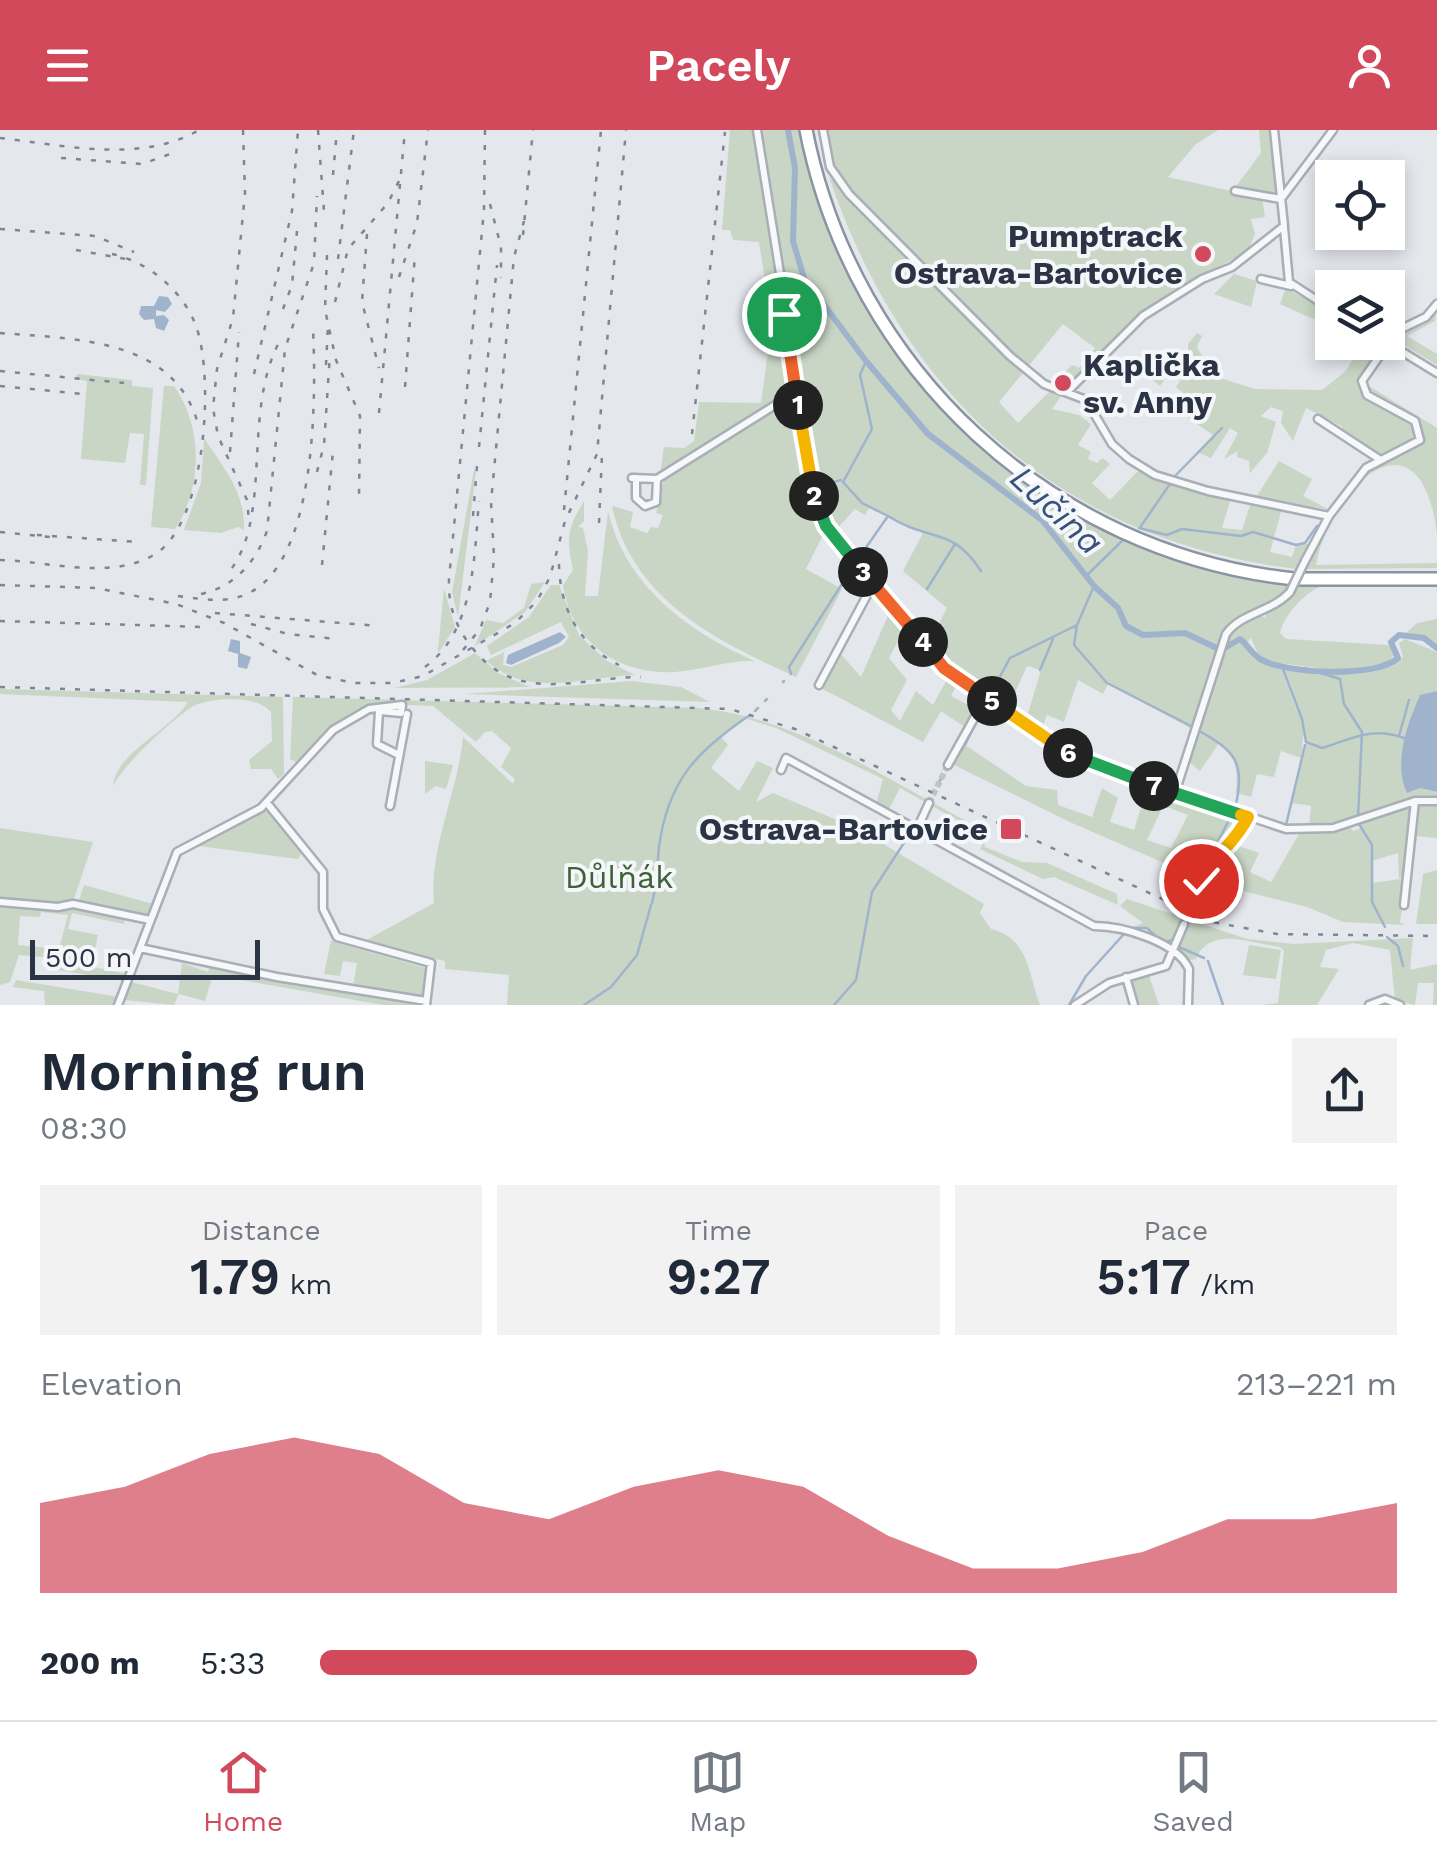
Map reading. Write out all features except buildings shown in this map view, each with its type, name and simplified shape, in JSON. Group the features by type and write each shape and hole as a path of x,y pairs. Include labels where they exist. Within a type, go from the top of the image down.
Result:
{"highway":[{"path":"810,130 828,211 871,306 916,372 973,434 1051,494 1125,535 1204,562 1297,576 1437,576"}],"street":[{"path":"756,130 810,482 821,515 944,668 1076,758 1286,829 1333,828 1415,801 1437,801"},
{"path":"823,130 830,167 850,194 1010,356 1044,384 1068,390 1096,412 1112,444 1155,475 1208,492 1329,516"},
{"path":"1274,130 1292,286"},
{"path":"1282,199 1333,130"},
{"path":"1234,191 1282,199"},
{"path":"1068,390 1143,316 1202,279 1232,266 1284,226"},
{"path":"1261,280 1292,286 1315,300"},
{"path":"1405,329 1437,304"},
{"path":"1405,354 1437,373"},
{"path":"1176,793 1224,640 1239,621 1278,602 1297,576 1329,516 1379,458 1412,448 1421,435 1412,418 1369,396 1362,388 1362,378 1375,360"},
{"path":"657,479 656,502 644,506 636,498 634,478 657,479 796,392"},
{"path":"1318,420 1379,458"},
{"path":"819,685 873,584"},
{"path":"948,765 986,697"},
{"path":"118,1005 176,852 267,803 333,730 369,708 402,705 401,713 369,708"},
{"path":"379,711 377,742 398,754"},
{"path":"390,806 407,714"},
{"path":"781,770 786,758 1094,926 1115,927 1175,946 1189,969 1188,1005"},
{"path":"287,764 288,776"},
{"path":"1404,906 1415,801"},
{"path":"140,948 426,1003 431,964 337,937 323,909 323,872 267,803"},
{"path":"917,829 930,803"},
{"path":"1201,881 1208,867 1236,842 1248,817"},
{"path":"0,902 75,904 150,920"},
{"path":"1076,1005 1126,977 1166,966 1184,924"},
{"path":"1126,977 1134,1005"},
{"path":"1370,1005 1385,999 1400,1005"}],"green space":[{"path":"730,130 753,130 793,390 660,475 664,447 684,448 694,441 699,402 761,403 772,323 759,242 733,240 730,230 722,230"},
{"path":"762,130 803,130 829,221 865,303 913,376 970,438 1037,490 1113,532 1197,564 1290,584 1282,597 1226,628 1192,729 1108,684 1103,694 1078,680 1064,722 1047,715 1041,731 1026,720 1041,670 1027,666 1008,708 953,669 928,644 947,608 903,571 923,533 869,508 865,515 855,509 835,531 821,505 812,466"},
{"path":"823,130 1218,130 1196,144 1168,177 1262,198 1265,217 1251,219 1255,234 1247,252 1201,276 1127,325 1073,385 1052,385 1072,365 1079,368 1095,348 1063,324 999,402 1018,423 1051,390 1064,392 1052,409 1079,415 1091,424 1078,445 1091,452 1088,459 1097,463 1102,458 1110,464 1092,483 1110,500 1137,472 1146,472 1231,498 1222,528 1242,530 1251,502 1282,508 1270,552 1292,557 1296,545 1309,544 1297,569 1213,553 1136,527 1066,491 1003,445 948,391 901,328 861,256 829,177 862,210 834,176"},
{"path":"1259,130 1272,130 1278,197 1234,189 1261,153"},
{"path":"1234,274 1257,281 1251,307 1214,294"},
{"path":"1286,288 1315,305 1315,317 1313,319 1280,304"},
{"path":"1437,308 1435,321 1407,336 1437,354 1437,365 1405,346 1405,333"},
{"path":"1197,333 1202,336 1197,347 1214,376 1255,389 1322,390 1346,371 1352,360 1370,360 1359,382 1361,393 1416,425 1417,438 1409,446 1378,456 1340,432 1343,427 1306,408 1293,441 1281,423 1283,411 1271,407 1261,416 1276,422 1267,453 1250,473 1249,461 1237,457 1238,451 1224,459 1238,433 1230,428 1211,458 1197,452 1213,435 1187,417 1191,410 1183,404 1188,397 1176,387 1185,373 1175,365 1160,386 1150,378 1166,358 1173,363 1188,354 1188,344"},
{"path":"77,374 132,380 132,386 153,388 146,485 140,485 144,434 130,433 125,463 81,459 87,381 76,379"},
{"path":"1364,383 1437,428 1437,534 1427,494 1413,472 1395,465 1375,471 1356,486 1324,536 1316,565 1437,563 1437,568 1306,569 1325,526 1352,485 1380,460 1423,441 1419,420 1370,393"},
{"path":"164,386 174,386 184,402 196,457 191,494 175,529 151,527"},
{"path":"793,397 807,491 825,531 806,569 842,589 796,677 708,632 658,592 622,539 612,506 633,512 630,527 647,533 651,527 658,528 663,515 656,513 664,480"},
{"path":"204,438 237,492 244,530 184,530 201,483"},
{"path":"1279,461 1312,479 1303,496 1328,509 1255,499"},
{"path":"476,471 458,617 452,592"},
{"path":"584,501 584,521 578,527 583,528 588,551 585,596 598,596 608,511 629,562 663,603 706,636 755,661 684,671 641,670 604,654 589,641 568,607 563,585 573,570 571,528"},
{"path":"545,582 525,612 475,646 486,620 503,623 524,608 531,584"},
{"path":"1296,584 1322,586 1291,612 1280,633 1286,639 1390,645 1395,654 1389,662 1342,671 1270,662 1260,658 1251,638 1247,643 1235,638 1223,648 1234,628 1258,614 1265,618 1266,612 1285,601"},
{"path":"551,585 559,585 579,635 607,661 635,675 539,683 503,673 486,661 504,652 503,665 511,667 563,645 569,637 561,622 491,655 487,646 529,617"},
{"path":"444,588 455,627 439,652 438,651"},
{"path":"890,611 905,628 889,658 907,680 891,710 900,721 916,691 933,705 949,676 958,682 951,696 976,709 966,728 941,711 923,742 821,688 839,652 861,677"},
{"path":"1437,619 1437,645 1424,636 1406,633 1417,623"},
{"path":"1405,639 1437,652 1437,691 1419,696 1407,731 1403,767 1407,792 1420,788 1437,792 1437,798 1406,800 1309,826 1311,806 1292,803 1307,740 1284,670 1347,674 1379,670 1403,657 1399,643"},
{"path":"1240,640 1254,659 1281,669 1304,729 1301,758 1281,751 1274,777 1257,774 1251,797 1236,793 1235,765 1230,753 1219,743 1200,771 1188,761 1222,650"},
{"path":"475,653 498,673 530,687 394,688 427,680"},
{"path":"631,681 681,687 710,702 465,694"},
{"path":"0,689 283,697 284,774 278,779 271,769 251,769 249,760 272,741 271,712 254,702 219,700 198,704 181,714 137,755 113,786 123,763 188,702 0,694"},
{"name":"Důlňák","path":"293,697 698,708 738,715 813,740 990,833 988,837 900,788 888,811 876,804 883,779 776,728 745,718 720,736 728,745 711,768 739,791 757,761 773,768 756,802 773,793 858,829 984,904 980,913 991,929 1013,941 1026,959 1040,1005 507,1005 509,975 445,969 445,961 363,942 434,903 436,861 463,737 513,784 515,779 501,767 511,748 492,731 485,732 476,742 433,706 386,704 326,733 296,762 290,759"},
{"path":"965,745 1026,786 1057,790 1058,805 1092,817 1102,788 1118,798 1110,822 1134,830 1147,788 1169,794 1147,840 1171,848 1188,815 1167,807 1172,795 1245,820 1235,841 1207,866 1208,875 1215,877 1236,845 1259,853 1250,872 1271,882 1299,834 1349,826 1353,831 1361,828 1359,822 1411,804 1406,876 1399,878 1398,853 1372,861 1373,883 1407,878 1400,922 1405,925 1343,922 1307,907 1208,882 1072,823 952,764"},
{"path":"425,761 453,765 446,789 436,786 425,794"},
{"path":"1420,804 1437,804 1437,838 1415,836"},
{"path":"266,808 302,852 298,859 190,845"},
{"path":"0,828 93,842 73,902 78,903 84,885 153,904 148,918 126,915 124,924 72,913 68,929 98,935 94,955 86,953 84,965 127,974 124,981 52,969 56,958 19,955 10,982 0,985","holes":["41,912 68,915 59,949 18,945 20,916 40,917"]},
{"path":"984,841 985,847 1022,862 1047,863 1117,894 1118,905 1054,877 1043,879 980,849"},
{"path":"1437,870 1437,924 1416,924 1423,874"},
{"path":"1127,899 1247,939 1294,944 1413,938 1410,970 1437,964 1437,1005 1433,1005 1434,983 1418,983 1415,1005 1395,1001 1390,950 1353,943 1326,950 1320,967 1339,969 1317,1005 1264,1005 1278,1003 1284,951 1280,947 1221,939 1202,949 1196,959 1188,960 1145,928 1126,930 1143,923 1120,906"},
{"path":"331,941 429,969 425,997 353,986 357,963 343,961 340,976 324,974"},
{"path":"1249,945 1281,950 1276,979 1243,975"},
{"path":"182,963 208,972 210,965 424,1005 383,1005 213,975 205,1001 179,994 174,1005 124,1000 131,982 178,994"},
{"path":"1146,974 1159,1005 1138,1005 1129,980"},
{"path":"16,980 119,997 116,1005 45,1005 44,991 13,987"}],"water":[{"path":"159,296 168,297 172,304 165,312 156,310 156,316 164,315 169,320 164,331 156,328 154,319 144,320 139,314 141,306 154,306"},
{"path":"560,632 566,637 559,643 511,665 506,663 508,655"},
{"path":"231,639 240,641 240,653 251,657 247,669 238,667 238,654 228,651"},
{"path":"1437,691 1437,792 1420,788 1407,793 1401,769 1406,731 1420,695"}],"waterway":[{"name":"Lučina","path":"788,130 795,168 793,241 804,278 866,361 928,434 1042,520 1094,586 1118,608 1126,626 1143,635 1185,633 1221,650 1240,639 1262,660 1311,671 1353,671 1387,664 1398,658 1391,642 1399,635 1424,638 1437,648"},
{"path":"858,559 888,516 862,503 843,482 872,429 860,375 866,361"},
{"path":"1174,477 1222,428"},
{"path":"819,486 841,480"},
{"path":"1141,526 1170,484"},
{"path":"888,516 960,547 981,571"},
{"path":"1139,528 1167,535 1182,529 1241,536 1253,532 1296,545 1305,543 1317,526"},
{"path":"1086,576 1123,540"},
{"path":"927,589 955,544"},
{"path":"791,674 789,667 854,565"},
{"path":"1094,586 1077,625 1074,645 1107,683 1193,727"},
{"path":"990,695 1010,658 1077,625"},
{"path":"1040,670 1053,639"},
{"path":"1277,666 1282,667 1302,719 1306,742 1322,748 1374,733 1407,739"},
{"path":"1305,668 1340,679 1344,704 1362,732 1358,818"},
{"path":"1399,736 1409,700"},
{"path":"965,745 984,706"},
{"path":"755,711 758,708"},
{"path":"652,903 663,824 678,785 700,755 750,715"},
{"path":"1199,731 1222,745 1235,760 1239,780 1235,808"},
{"path":"1286,825 1305,745"},
{"path":"957,756 963,748"},
{"path":"939,782 942,777"},
{"path":"1204,869 1232,814"},
{"path":"1359,824 1372,845 1372,902 1385,927"},
{"path":"834,1005 856,980 872,892 913,829"},
{"path":"584,1005 611,987 637,955 651,905"},
{"path":"1134,928 1147,928 1162,942 1174,940"},
{"path":"1069,1005 1086,976 1124,934"},
{"path":"1387,937 1398,946 1403,966"},
{"path":"1179,947 1204,958"},
{"path":"1208,961 1223,1005"}],"tunnel":[{"path":"929,803 948,765"},
{"path":"1184,924 1201,881"}],"railway":[{"path":"0,138 76,148 127,149 152,147 199,130"},
{"path":"243,130 245,193 233,318 217,369 213,408 218,436 247,500 249,521"},
{"path":"254,374 292,211 298,130"},
{"path":"318,130 324,211"},
{"path":"333,175 337,130"},
{"path":"338,259 354,130"},
{"path":"379,413 405,130"},
{"path":"399,277 417,223 428,130"},
{"path":"485,130 484,210 449,579 452,608 462,634 474,650 492,667 511,677 552,684 641,677"},
{"path":"523,235 533,130"},
{"path":"564,510 601,130"},
{"path":"0,585 96,588 176,604 224,623 317,675 354,683 393,683 423,676 515,623 537,601 550,577 565,521 597,454 626,130"},
{"path":"692,434 725,132"},
{"path":"61,158 142,164 173,153"},
{"path":"335,302 348,249 388,203 400,179"},
{"path":"201,594 224,586 242,572 267,531 285,349 314,263 317,196"},
{"path":"490,204 501,247 501,278"},
{"path":"463,650 480,629 490,602 494,557 491,502 514,257 524,221"},
{"path":"0,229 95,236 134,252"},
{"path":"283,309 292,285 297,231"},
{"path":"367,234 362,302 379,368"},
{"path":"76,250 126,259"},
{"path":"0,560 97,568 135,563 152,556 170,540 184,516 195,485 205,414 202,350 196,326 183,301 163,280 139,264 112,254"},
{"path":"405,387 415,254"},
{"path":"327,255 325,310 336,360 360,416 359,498"},
{"path":"479,447 497,265"},
{"path":"326,365 328,325"},
{"path":"178,596 221,600 247,594 270,576 288,548 308,474 314,393 313,328"},
{"path":"230,452 239,332"},
{"path":"0,333 88,341 144,359 167,374 186,395 198,424"},
{"path":"232,568 251,517 263,394 282,337"},
{"path":"317,472 324,445 330,353"},
{"path":"0,371 124,383"},
{"path":"0,386 83,394"},
{"path":"322,565 333,451"},
{"path":"599,523 602,454"},
{"path":"473,516 477,466"},
{"path":"425,667 441,652 463,613 473,568 479,501"},
{"path":"0,532 50,537"},
{"path":"37,535 138,542"},
{"path":"559,564 563,596 574,624 593,647 619,665"},
{"path":"215,613 379,626"},
{"path":"0,621 204,627"},
{"path":"251,624 288,634 337,639"},
{"path":"0,687 730,709 795,729 1212,922 1277,934 1437,936"}],"place":[{"name":"Pumptrack Ostrava-Bartovice","path":"1203,254"},
{"name":"Kaplička sv. Anny","path":"1063,383"},
{"name":"Ostrava-Bartovice","path":"1011,829"}],"route":[{"path":"784,314 810,482 826,526 944,668 1064,751 1084,762 1248,817 1236,842 1208,867 1201,881"}]}
